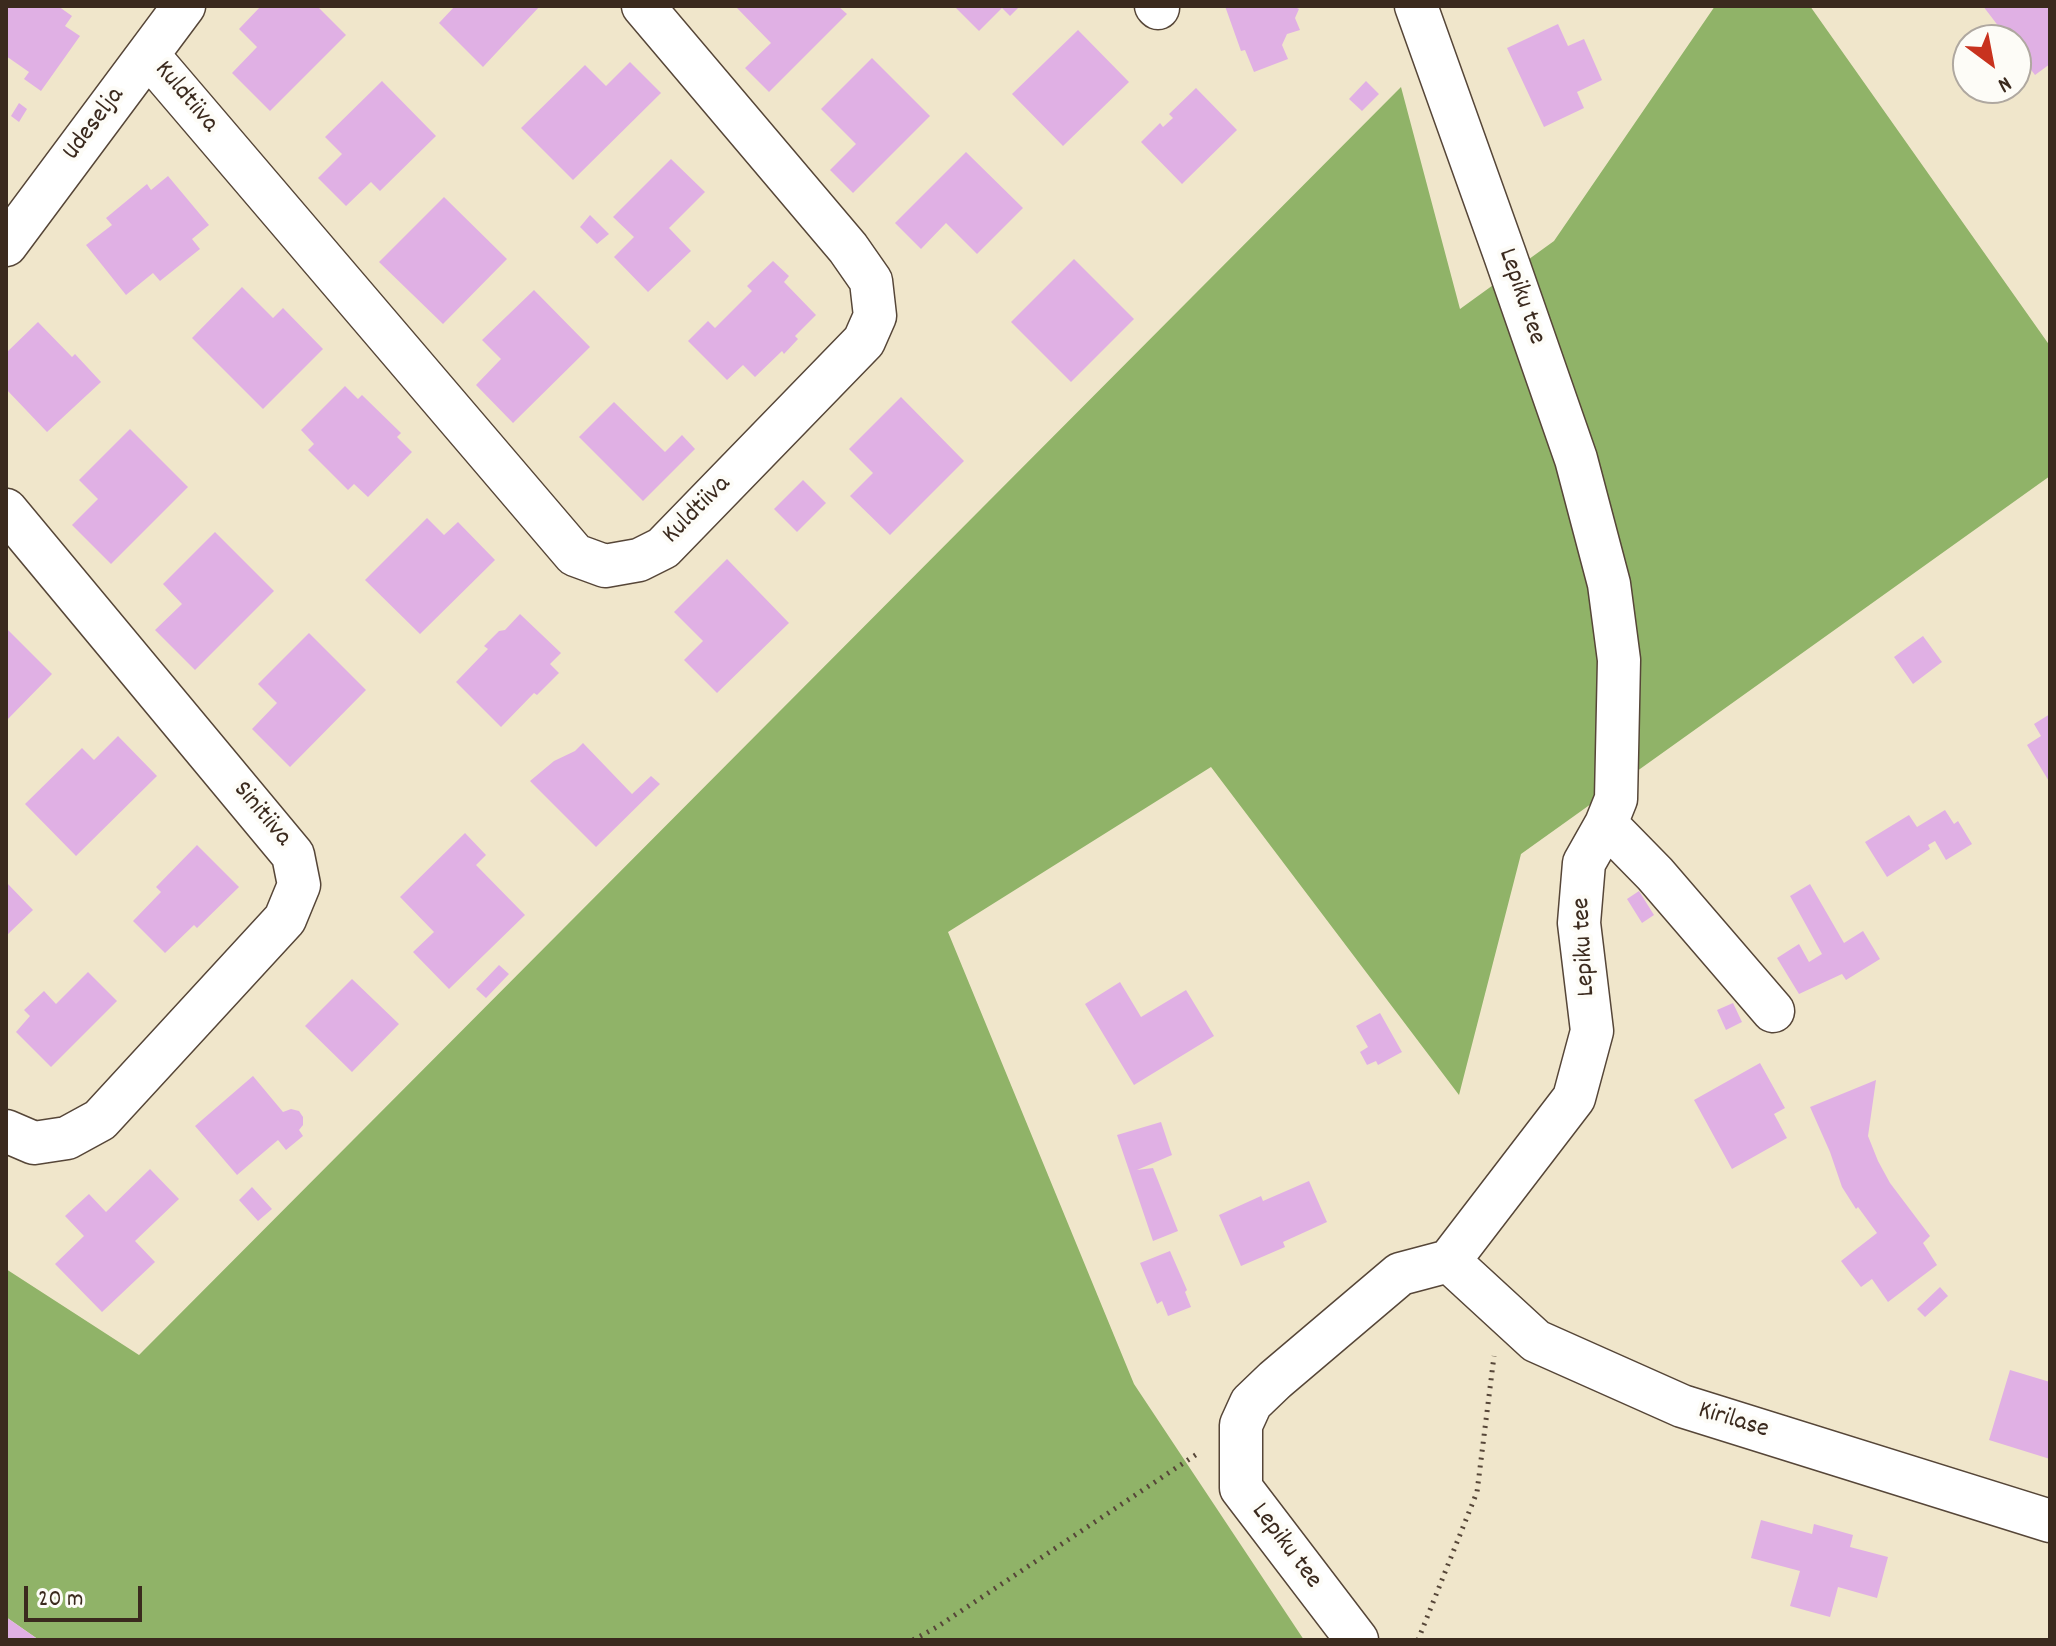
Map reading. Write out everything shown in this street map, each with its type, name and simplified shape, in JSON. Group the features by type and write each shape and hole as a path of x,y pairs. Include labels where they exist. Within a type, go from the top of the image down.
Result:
{"street":[{"name":"Udeselja","path":"6,245 184,6"},
{"name":"Kuldtiiva","path":"148,55 575,555 605,566 639,560 663,548 864,341 875,316 871,281 848,248 643,6"},
{"name":"Lepiku tee","path":"1416,6 1576,459 1609,584 1619,660 1616,799 1584,863 1579,923 1592,1031 1574,1098 1449,1261"},
{"name":"Sinitiiva","path":"6,510 293,855 299,885 285,919 100,1120 67,1138 34,1143 6,1131"},
{"path":"1606,824 1655,874 1773,1011"},
{"path":"1241,1425 1251,1403 1275,1380 1400,1274 1449,1261"},
{"name":"Kirilase","path":"1449,1261 1536,1341 1682,1406 2050,1521"},
{"name":"Lepiku tee","path":"1241,1425 1241,1488 1357,1640"}],"path":[{"path":"1418,1640 1477,1492 1498,1307"},
{"path":"913,1640 1241,1425"}],"green space":[{"path":"1715,6 1810,6 2050,346 2050,476 1521,854 1459,1095 1211,767 948,932 1134,1384 1304,1640 39,1640 6,1617 6,1269 139,1355 1401,87 1460,309 1554,241"}],"building":[{"path":"6,6 58,6 72,16 65,26 80,36 41,91 24,79 29,72 6,56"},
{"path":"261,6 317,6 346,35 270,111 232,73 257,47 239,29"},
{"path":"455,6 540,6 483,67 439,23"},
{"path":"838,6 847,14 769,92 745,68 771,43 737,8"},
{"path":"954,6 1020,6 1010,16 1002,8 979,31"},
{"path":"1225,6 1292,6 1299,9 1295,18 1300,30 1287,34 1282,45 1288,59 1254,72 1245,50 1241,51"},
{"path":"1983,6 2050,6 2050,64 2035,75 2032,71 2032,24 1997,24"},
{"path":"1558,24 1568,46 1584,39 1602,80 1577,92 1584,108 1544,127 1507,48"},
{"path":"1078,30 1129,82 1063,146 1012,94"},
{"path":"872,58 930,116 853,193 830,170 856,144 821,109"},
{"path":"630,62 661,93 573,180 521,128 585,65 606,86"},
{"path":"382,81 436,136 380,191 371,182 346,206 318,178 342,154 325,137"},
{"path":"1366,81 1379,94 1362,111 1349,99"},
{"path":"1196,88 1237,130 1182,184 1141,142 1160,123 1163,127 1173,118 1169,114"},
{"path":"19,103 27,109 19,122 11,116"},
{"path":"966,152 1023,208 977,254 946,223 921,249 895,223"},
{"path":"671,159 705,192 669,228 691,251 648,292 614,257 634,237 613,217"},
{"path":"168,176 209,225 192,239 200,249 160,281 153,273 126,295 86,245 112,225 106,218 147,184 151,190"},
{"path":"444,197 507,259 443,324 379,262"},
{"path":"590,215 609,234 597,244 580,227"},
{"path":"1074,259 1134,319 1071,382 1011,322"},
{"path":"773,261 789,276 784,282 816,315 795,336 798,339 784,354 782,351 755,377 743,365 727,380 688,341 708,321 715,328 752,291 747,286"},
{"path":"242,287 273,318 283,308 323,349 263,409 192,338"},
{"path":"534,290 590,347 513,423 476,385 501,359 482,340"},
{"path":"38,322 101,382 47,432 6,389 6,353"},
{"path":"345,386 358,399 362,395 401,433 397,437 412,452 368,497 354,484 348,490 308,450 314,444 301,430"},
{"path":"901,397 964,461 890,535 850,496 873,473 849,449"},
{"path":"614,402 665,452 682,435 695,449 643,501 579,437"},
{"path":"130,429 188,487 111,564 72,525 98,499 79,480"},
{"path":"803,480 826,503 797,532 774,509"},
{"path":"427,518 444,535 458,522 495,560 420,634 365,580"},
{"path":"215,532 274,591 195,670 155,630 182,604 163,584"},
{"path":"727,559 789,623 717,693 684,660 703,641 674,612"},
{"path":"520,614 561,653 550,664 559,673 501,727 456,682 488,649 484,646"},
{"path":"6,628 52,674 6,721"},
{"path":"309,633 366,690 290,767 252,729 277,703 258,684"},
{"path":"1923,636 1942,662 1913,684 1894,657"},
{"path":"2050,714 2050,783 2027,745 2041,736 2034,724"},
{"path":"118,736 157,776 76,856 25,804 82,748 94,760"},
{"path":"583,743 632,794 651,776 660,784 596,847 530,781"},
{"path":"1945,810 1954,824 1958,821 1972,844 1946,860 1935,841 1928,845 1930,849 1887,877 1865,842 1909,815 1917,827"},
{"path":"465,833 486,855 476,865 525,915 449,989 413,952 434,932 400,897"},
{"path":"197,845 239,887 197,928 194,925 165,953 133,921 161,892 156,887"},
{"path":"6,882 33,910 6,936"},
{"path":"1810,884 1844,943 1863,931 1880,959 1846,980 1842,974 1799,994 1777,958 1799,944 1809,962 1822,954 1790,896"},
{"path":"1639,891 1654,915 1642,923 1627,899"},
{"path":"499,965 509,974 486,998 476,989"},
{"path":"88,972 117,1001 51,1067 16,1032 30,1016 24,1010 44,991 56,1004"},
{"path":"352,979 399,1024 352,1072 305,1026"},
{"path":"1120,982 1141,1017 1186,990 1214,1036 1134,1085 1085,1004"},
{"path":"1733,1003 1742,1022 1726,1030 1717,1010"},
{"path":"1380,1013 1402,1052 1378,1065 1376,1061 1367,1065 1360,1052 1368,1047 1356,1026"},
{"path":"1760,1063 1785,1108 1774,1114 1787,1138 1732,1169 1694,1100"},
{"path":"253,1076 283,1112 291,1109 299,1111 303,1125 299,1130 303,1136 286,1150 278,1140 237,1175 195,1126"},
{"path":"1876,1080 1868,1136 1890,1183 1930,1236 1923,1243 1937,1265 1888,1302 1872,1279 1861,1287 1841,1261 1877,1233 1842,1187 1810,1107"},
{"path":"1161,1122 1172,1155 1137,1170 1153,1168 1178,1231 1153,1241 1117,1135"},
{"path":"150,1169 179,1199 135,1241 155,1262 102,1312 55,1264 84,1236 65,1216 89,1194 106,1212"},
{"path":"1309,1181 1327,1222 1283,1242 1285,1247 1241,1266 1219,1215 1261,1196 1263,1201"},
{"path":"252,1187 272,1209 258,1221 239,1200"},
{"path":"1170,1251 1191,1307 1168,1316 1162,1301 1157,1304 1140,1263"},
{"path":"1940,1287 1948,1296 1925,1317 1917,1309"},
{"path":"2010,1370 2050,1382 2050,1459 1989,1440"},
{"path":"1761,1520 1812,1534 1814,1524 1853,1535 1850,1547 1888,1557 1877,1598 1838,1587 1830,1617 1790,1606 1800,1571 1751,1558"},
{"path":"6,1617 39,1640 6,1640"}]}
